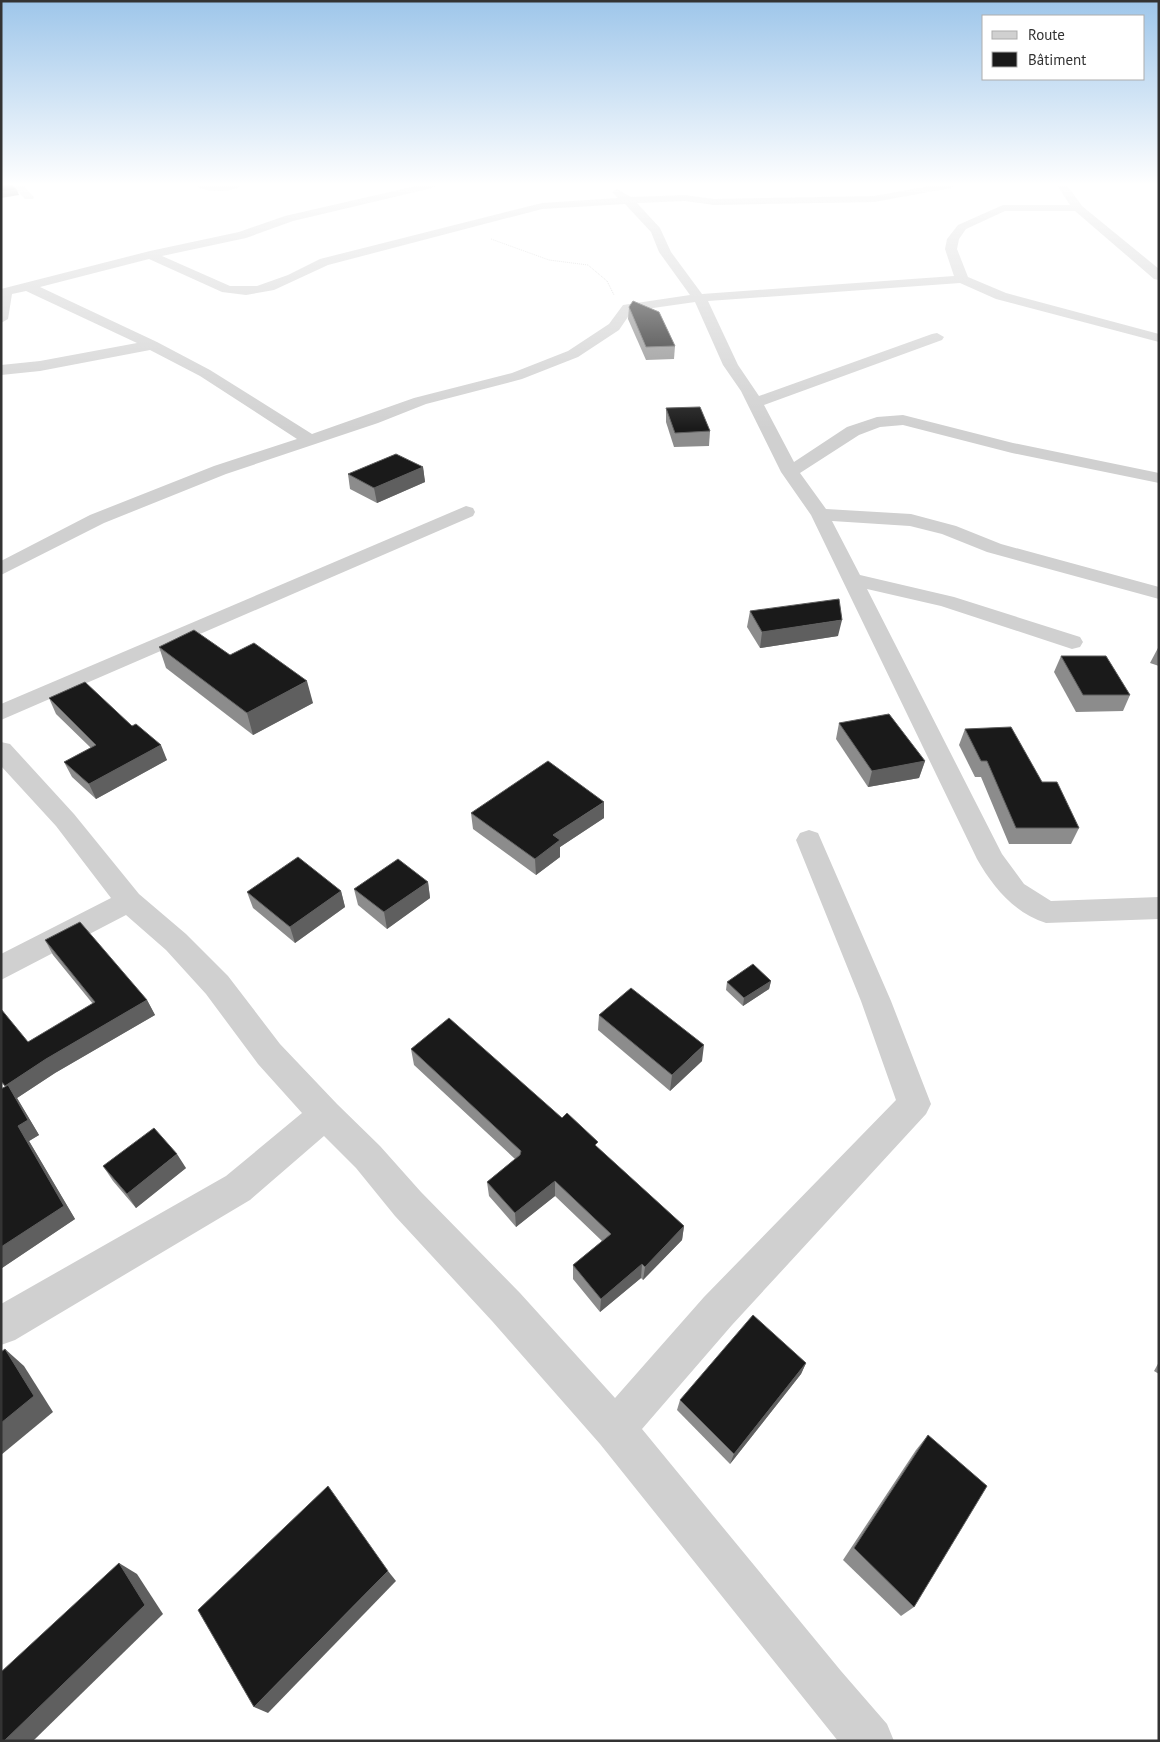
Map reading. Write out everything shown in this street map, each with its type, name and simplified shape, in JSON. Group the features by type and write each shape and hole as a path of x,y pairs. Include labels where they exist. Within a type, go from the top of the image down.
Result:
{"street":[{"path":"1,319 3,293 107,266"},
{"path":"175,266 233,292 255,290 300,274 315,266"},
{"path":"675,266 715,326 731,365 755,402 790,472 820,515 991,859 1014,891 1046,912 1159,908"},
{"path":"958,266 962,279"},
{"path":"1147,266 1159,276"},
{"path":"1,569 97,519 220,470 420,401 517,376 573,354 614,327 628,308 698,298 962,279 1000,296 1159,338"},
{"path":"29,287 152,345 205,373 310,440"},
{"path":"755,402 937,337"},
{"path":"1,370 40,366 152,345"},
{"path":"790,472 853,431 877,422 903,420 1012,448 1159,478"},
{"path":"1,713 466,512"},
{"path":"820,515 866,516 911,520 949,530 994,548 1159,593"},
{"path":"852,579 947,601 1072,642"},
{"path":"2,751 65,820 129,901 176,942 217,985 269,1054 325,1115 368,1157 408,1204 506,1307 615,1429 824,1688 870,1741"},
{"path":"615,1429 718,1311 914,1104 876,1002 809,840"},
{"path":"1,968 129,901"},
{"path":"1,1326 238,1188 325,1115"}],"path":[{"path":"590,266 607,281 618,304 628,308"}],"building":[{"path":"633,301 659,312 675,346 646,347 629,307"},
{"path":"700,407 710,431 675,433 666,408"},
{"path":"396,454 423,467 374,488 348,474"},
{"path":"839,599 842,620 762,632 750,611"},
{"path":"194,630 230,655 254,643 307,681 247,713 159,647"},
{"path":"1061,656 1106,656 1130,695 1083,695"},
{"path":"85,682 132,726 136,724 161,745 89,784 64,762 96,745 49,698"},
{"path":"889,714 925,761 872,771 839,723"},
{"path":"1011,727 1042,782 1057,782 1079,828 1016,828 987,761 981,761 965,729"},
{"path":"548,761 604,802 553,835 560,840 535,859 471,813"},
{"path":"298,857 341,891 290,927 247,892"},
{"path":"398,859 428,882 384,912 354,889"},
{"path":"80,922 147,1000 46,1059 5,1086 1,1081 1,1009 28,1042 95,1002 45,940"},
{"path":"753,964 771,981 744,998 727,982"},
{"path":"631,988 704,1045 672,1075 599,1015"},
{"path":"449,1018 562,1118 567,1113 598,1142 595,1145 684,1226 645,1267 642,1264 601,1299 573,1265 611,1234 555,1181 515,1213 487,1182 520,1155 521,1151 411,1049"},
{"path":"8,1085 28,1120 18,1126 64,1206 1,1247 1,1089"},
{"path":"154,1128 177,1154 127,1194 103,1166"},
{"path":"753,1315 806,1363 734,1454 680,1400"},
{"path":"5,1349 34,1396 1,1423 1,1352"},
{"path":"928,1435 987,1486 914,1607 854,1548"},
{"path":"328,1486 388,1571 254,1707 198,1610"},
{"path":"119,1563 145,1605 4,1741 1,1741 1,1672"}]}
